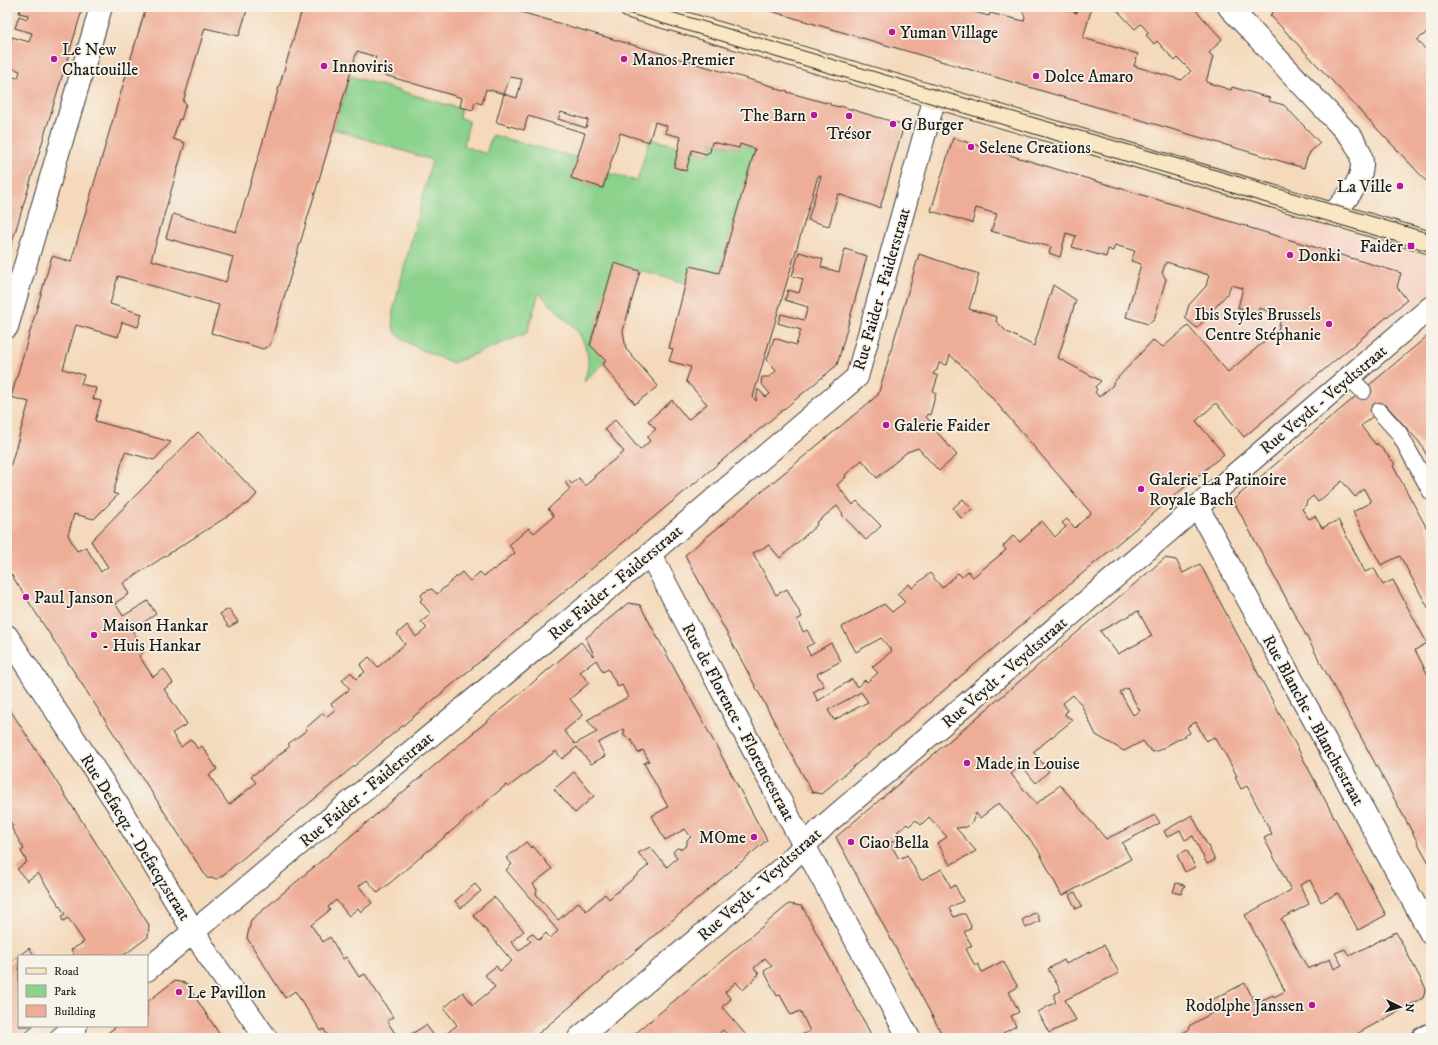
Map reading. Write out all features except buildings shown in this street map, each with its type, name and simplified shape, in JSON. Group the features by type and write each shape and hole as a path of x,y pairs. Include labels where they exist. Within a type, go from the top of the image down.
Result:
{"main road":[{"path":"630,7 1431,243"}],"street":[{"path":"7,327 101,7"},
{"path":"1228,7 1353,138 1361,155 1361,173 1356,184 1332,214"},
{"name":"Rue Faider - Faiderstraat","path":"148,969 650,554 857,377 935,97"},
{"name":"Rue Veydt - Veydtstraat","path":"579,1038 781,869 832,819 1197,506 1356,384 1431,308"},
{"name":"Rue Blanche - Blanchestraat","path":"1197,506 1431,934"},
{"name":"Rue de Florence - Florencestraat","path":"650,554 909,1038"},
{"name":"Rue Defacqz - Defacqzstraat","path":"7,636 119,807 208,955 266,1038"},
{"path":"61,1038 75,1027"},
{"path":"1424,1038 1431,1034"}],"lane":[{"path":"1379,411 1399,433 1431,492"}],"shaded area":[{"name":"Ibis Styles Brussels Centre Stéphanie","path":"1250,213 1275,221 1277,214 1431,258 1431,290 1273,423 1193,333 1228,293"}],"green space":[{"path":"350,76 461,109 459,117 469,121 464,146 486,154 492,135 578,158 571,178 603,188 608,173 637,181 650,139 679,146 674,167 686,170 692,150 706,154 710,152 712,142 739,148 740,144 755,149 719,273 691,266 686,283 614,264 590,344 606,361 584,382 588,368 588,357 579,333 539,293 527,333 453,363 412,345 398,335 394,330 393,311 432,160 334,129"}],"tram line":[{"path":"607,7 1431,252"},
{"path":"654,7 1182,160 1431,234"}],"place":[{"name":"Yuman Village","path":"892,32"},
{"name":"Le New Chattouille","path":"54,59"},
{"name":"Manos Premier","path":"624,59"},
{"name":"Innoviris","path":"324,66"},
{"name":"Dolce Amaro","path":"1036,76"},
{"name":"The Barn","path":"814,115"},
{"name":"Trésor","path":"849,116"},
{"name":"G Burger","path":"893,124"},
{"name":"Selene Creations","path":"971,147"},
{"name":"La Ville","path":"1400,186"},
{"name":"Faider","path":"1411,246"},
{"name":"Donki","path":"1290,255"},
{"name":"Ibis Styles Brussels Centre Stéphanie","path":"1329,324"},
{"name":"Galerie Faider","path":"886,425"},
{"name":"Galerie La Patinoire Royale Bach","path":"1141,489"},
{"name":"Paul Janson","path":"26,597"},
{"name":"Maison Hankar - Huis Hankar","path":"94,635"},
{"name":"Made in Louise","path":"967,763"},
{"name":"MOme","path":"754,837"},
{"name":"Ciao Bella","path":"851,842"},
{"name":"Le Pavillon","path":"179,992"},
{"name":"Rodolphe Janssen","path":"1312,1005"}]}
